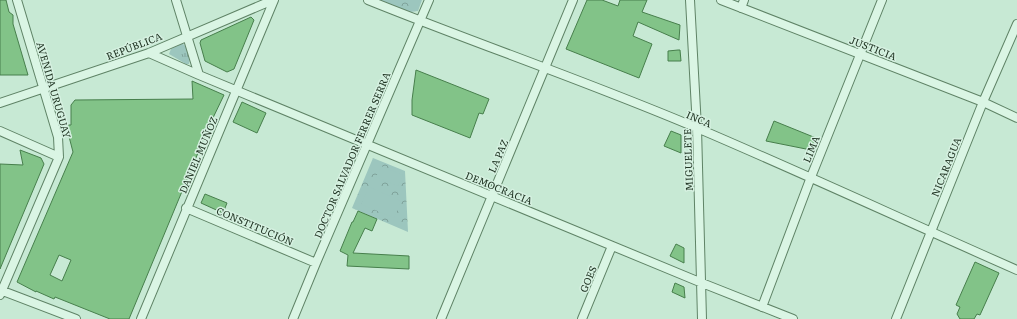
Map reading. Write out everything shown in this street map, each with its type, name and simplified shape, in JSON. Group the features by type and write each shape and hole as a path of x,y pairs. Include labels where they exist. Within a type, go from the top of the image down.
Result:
{"street":[{"name":"AVENIDA URUGUAY","path":"1,292 59,156 58,137 17,0"},
{"path":"176,0 199,75"},
{"name":"REPÚBLICA","path":"0,103 149,53 273,0"},
{"name":"DANIEL MUÑOZ","path":"141,319 273,0"},
{"name":"INCA","path":"368,0 420,21 546,67 697,128 811,177 1017,270"},
{"name":"DOCTOR SALVADOR FERRER SERRA","path":"293,319 429,0"},
{"name":"LA PAZ","path":"443,318 573,0"},
{"name":"MIGUELETE","path":"690,0 697,128 702,319"},
{"name":"JUSTICIA","path":"721,0 742,4 983,102 1017,118"},
{"name":"LIMA","path":"762,307 811,177 882,0"},
{"name":"NICARAGUA","path":"896,319 983,102 1017,24"},
{"name":"DEMOCRACIA","path":"149,53 236,91 793,319"},
{"path":"0,131 59,156"},
{"name":"CONSTITUCIÓN","path":"186,208 316,263"},
{"name":"GOES","path":"582,319 612,246"},
{"path":"1,292 76,319"}],"green space":[{"path":"380,0 422,0 418,11 410,12"},
{"path":"181,44 185,45 188,50 190,59 189,64 186,64 169,54 171,49"},
{"path":"373,158 405,171 408,232 352,208"},
{"path":"381,166 403,175 398,186 376,177"},
{"path":"369,187 401,201 394,218 361,204"}],"building":[{"path":"0,0 6,0 9,12 13,15 13,24 28,75 0,75"},
{"path":"587,0 602,0 618,6 620,0 647,0 642,12 680,25 679,40 638,22 633,36 652,44 639,78 566,49"},
{"path":"251,17 254,20 234,69 227,72 205,61 200,43 201,40"},
{"path":"680,50 681,61 668,61 668,51"},
{"path":"416,70 489,99 483,114 479,113 470,138 412,115 412,100"},
{"path":"192,81 224,95 210,124 129,319 110,319 55,297 54,299 36,292 17,282 73,152 66,125 71,125 71,105 75,100 193,99","holes":["59,255 71,260 62,281 50,275"]},
{"path":"242,102 266,113 257,133 233,122"},
{"path":"774,121 816,138 811,150 766,141"},
{"path":"671,131 681,135 681,153 664,146"},
{"path":"20,150 41,158 44,164 0,269 0,164 23,165"},
{"path":"205,194 227,203 223,213 201,203"},
{"path":"358,211 377,219 372,231 365,228 353,253 409,256 409,269 347,266 348,255 340,251"},
{"path":"676,244 684,248 684,263 670,256"},
{"path":"975,262 999,273 980,315 977,314 974,319 960,319 957,314 960,307 956,305"},
{"path":"675,283 684,287 685,298 672,292"}]}
